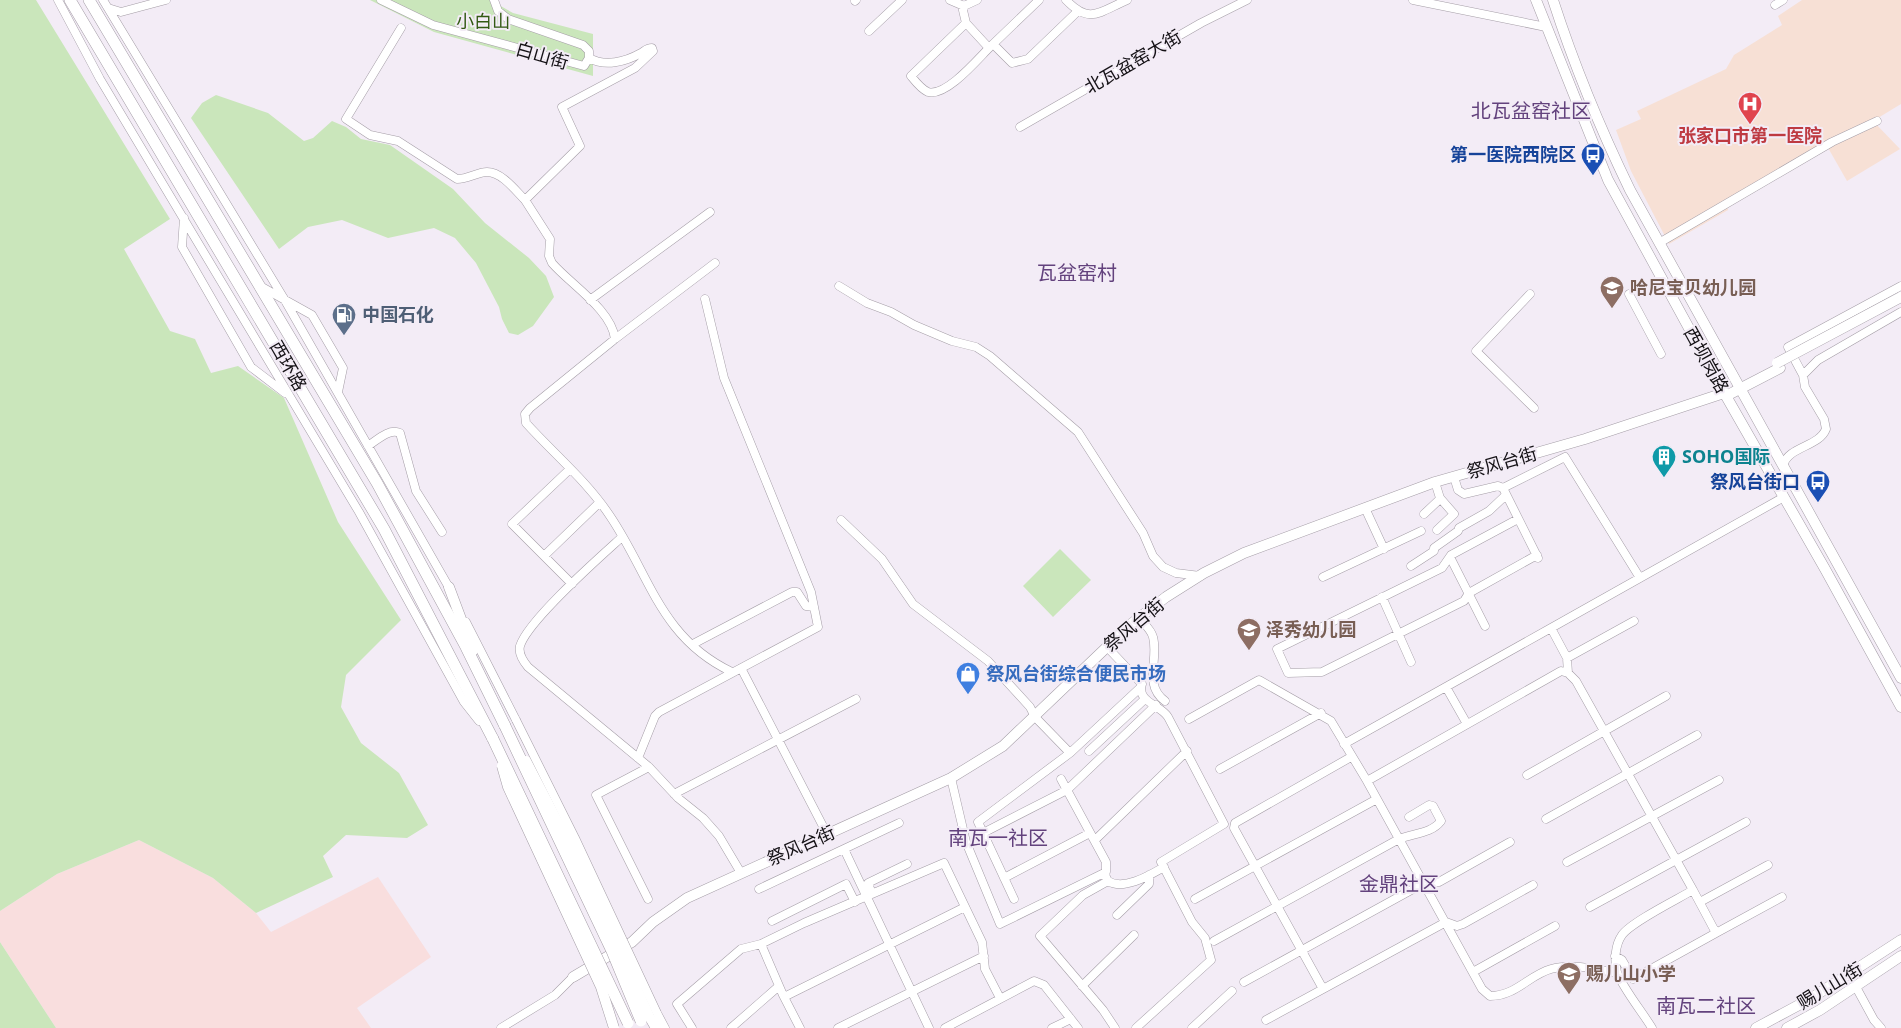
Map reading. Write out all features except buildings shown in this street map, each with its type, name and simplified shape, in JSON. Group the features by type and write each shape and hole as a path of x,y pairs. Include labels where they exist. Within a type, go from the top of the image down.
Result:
{"highway":[{"name":"西环路","path":"70,0 384,529 493,738 630,1025"},
{"name":"西环路","path":"89,0 376,483 486,687 612,951 648,1019"}],"main road":[{"name":"西坝岗路","path":"1536,0 1608,180 1724,394 1784,497 1901,707"},
{"name":"西坝岗路","path":"1554,0 1606,141 1659,244 1901,678"},
{"path":"1546,27 1560,20"},
{"path":"1778,365 1901,296"},
{"path":"1778,365 1901,302"},
{"name":"祭风台街","path":"573,977 632,942 653,922 687,898 951,778 1003,746 1139,618 1200,576 1244,554 1435,482 1585,439 1724,394 1778,365"},
{"path":"449,588 486,687"},
{"path":"493,738 508,787 602,987 614,1028"},
{"name":"赐儿山街","path":"1756,1028 1818,994 1901,940"},
{"name":"赐儿山街","path":"1787,1028 1856,987 1901,956"},
{"path":"648,1019 656,1028"}],"street":[{"path":"58,0 100,79 359,512 464,702 493,738"},
{"path":"103,0 283,298 449,588 575,838 648,1019 665,1028"},
{"path":"108,8 121,12 166,0"},
{"name":"白山街","path":"381,0 432,25 568,64 584,66 589,58 588,52 583,45 508,19 498,11 494,0"},
{"path":"869,31 902,0"},
{"path":"950,0 962,6 977,0"},
{"path":"966,23 910,76 925,90 930,92 944,90 1039,0"},
{"path":"1066,0 1078,12 1087,15 1095,14 1127,0"},
{"path":"1228,0 1235,6"},
{"name":"北瓦盆窑大街","path":"1020,127 1247,0"},
{"path":"1413,0 1546,27"},
{"path":"1775,5 1782,0"},
{"path":"962,6 966,23 1012,63 1028,59 1078,12"},
{"path":"401,28 346,119 370,135 398,141 457,180 468,179 487,172 494,174 525,200 550,239 549,256 552,263 590,300 610,323 615,339"},
{"path":"525,200 580,146 562,106 634,68 653,52 652,48 647,48 628,59 608,64 597,63 589,58"},
{"path":"1659,244 1832,142 1878,121"},
{"path":"590,300 710,212"},
{"path":"184,218 182,247 251,367 289,395"},
{"path":"715,263 615,339 525,414 526,423 600,502 622,537 655,600 672,622 709,659 732,672"},
{"path":"258,285 312,315 343,368 338,392"},
{"path":"839,286 867,303 890,312 914,325 952,341 976,347 990,356 1078,432 1143,533 1158,562 1163,567 1176,572 1200,576"},
{"path":"1783,465 1787,457 1819,438 1826,429 1824,419 1805,387 1803,375 1788,346 1901,286"},
{"path":"1530,294 1476,351 1534,408"},
{"path":"1629,294 1661,354"},
{"path":"638,758 655,716 659,712 818,627 811,592 724,378 705,299"},
{"path":"1803,375 1818,360 1901,312"},
{"path":"368,446 388,433 395,431 400,433 416,491 442,532"},
{"path":"1411,566 1434,551 1434,548 1458,531 1459,528 1489,511 1505,492 1565,457 1640,578"},
{"path":"570,469 512,524 572,584"},
{"path":"1454,477 1459,492 1464,494 1498,486 1505,492 1538,557 1469,592 1464,601 1322,672 1288,672 1277,649 1442,568 1450,556 1518,519"},
{"path":"1435,482 1440,499 1454,514 1437,530"},
{"path":"1344,744 1784,497"},
{"path":"1424,514 1440,499"},
{"path":"544,556 600,502"},
{"path":"1364,508 1384,549"},
{"path":"842,520 882,559 913,604 988,661 1030,707 1035,717 1070,754"},
{"path":"1323,577 1421,531"},
{"path":"622,537 572,584 533,626 520,646 520,654 528,667 649,767 674,794 703,818 741,873"},
{"path":"1450,556 1485,626"},
{"path":"693,644 792,592 797,592 806,606 814,607"},
{"path":"1382,597 1411,662"},
{"path":"1139,618 1152,635 1154,646 1152,682 1155,690 1165,700"},
{"path":"1567,658 1634,621"},
{"path":"1552,628 1567,658 1568,673"},
{"path":"1107,647 1142,684 1141,687 1145,699 1166,712 1224,824 1161,862 1192,922 1205,938 1211,960 1136,1028"},
{"path":"741,668 826,834"},
{"path":"1367,781 1561,671 1568,673 1576,681 1716,933"},
{"path":"1189,719 1259,680 1320,713 1331,721 1367,781 1472,972 1482,989 1490,996 1512,992 1549,969 1566,966 1618,973"},
{"path":"1014,899 978,822 1070,754 1141,687"},
{"path":"1446,687 1467,724"},
{"path":"1527,775 1666,696"},
{"path":"674,794 856,699"},
{"path":"1089,751 1145,699"},
{"path":"983,833 1067,790 1156,705"},
{"path":"1220,769 1320,713"},
{"path":"1546,819 1697,736"},
{"path":"1094,840 1187,751"},
{"path":"1324,989 1234,828 1235,822 1351,757"},
{"path":"648,899 596,795 649,767"},
{"path":"951,778 966,842 1000,924 1104,873"},
{"path":"1061,779 1106,862 1104,873 1108,881 1114,884 1137,880 1164,867"},
{"path":"1567,862 1719,780"},
{"path":"1195,899 1377,799"},
{"path":"1214,941 1399,839 1416,836 1441,821 1432,806 1429,805 1409,817"},
{"path":"1590,907 1746,822"},
{"path":"760,889 899,823"},
{"path":"1004,878 1090,832"},
{"path":"1244,982 1424,883 1439,882 1510,842"},
{"path":"844,849 868,896 888,946 929,1028"},
{"path":"692,1028 677,1004 741,949 761,944 804,923 944,863 982,942 985,969 1000,998"},
{"path":"868,896 868,883 907,864"},
{"path":"1700,902 1768,865"},
{"path":"1117,915 1149,884 1149,875"},
{"path":"1108,881 1083,895 1040,936 1115,1028"},
{"path":"772,921 846,884 854,902"},
{"path":"1266,1020 1446,922 1457,926 1463,924 1533,885"},
{"path":"1652,1028 1618,973 1615,956 1622,934 1633,925 1693,890"},
{"path":"1615,956 1622,960 1633,979 1782,897"},
{"path":"784,997 965,907"},
{"path":"1472,972 1555,926"},
{"path":"1082,986 1134,936"},
{"path":"761,944 800,1028"},
{"path":"838,1028 984,956"},
{"name":"祭风台街","path":"501,1028 555,995 573,977"},
{"path":"945,1028 1034,981 1040,982 1078,1028"},
{"path":"731,1028 779,986"},
{"path":"1856,987 1874,1020 1881,1028"},
{"path":"1192,1028 1232,991"},
{"path":"1052,1028 1071,1019"}],"shaded area":[{"name":"张家口市第一医院","path":"1802,0 1901,0 1901,104 1873,121 1900,149 1847,181 1827,146 1727,205 1728,210 1669,244 1631,171 1616,130 1641,119 1637,111 1726,69 1734,55 1782,25 1778,16"},
{"path":"139,840 213,878 256,913 271,932 378,877 431,957 357,1008 371,1028 56,1028 0,942 0,911 57,874"}],"green space":[{"path":"0,0 36,0 170,219 124,249 170,331 195,339 211,373 238,366 284,398 338,522 401,620 346,675 341,707 361,743 399,773 428,825 407,838 346,835 323,856 333,877 256,913 213,878 139,840 57,874 0,911"},
{"name":"小白山","path":"370,0 490,0 513,13 593,34 593,76 434,32"},
{"path":"216,95 268,113 304,141 313,138 332,121 346,127 361,139 390,145 453,189 485,223 529,258 546,276 554,297 533,326 518,335 509,333 502,319 499,307 476,263 455,238 434,228 388,238 342,220 308,227 279,249 191,118 202,103"},
{"path":"1060,549 1091,580 1053,617 1023,586"},
{"path":"0,942 56,1028 0,1028"}],"place":[{"name":"张家口市第一医院","path":"1750,125"},
{"name":"第一医院西院区","path":"1593,176"},
{"name":"哈尼宝贝幼儿园","path":"1612,309"},
{"name":"中国石化","path":"344,336"},
{"name":"SOHO国际","path":"1664,478"},
{"name":"祭风台街口","path":"1818,503"},
{"name":"泽秀幼儿园","path":"1249,651"},
{"name":"祭风台街综合便民市场","path":"968,695"},
{"name":"赐儿山小学","path":"1569,995"}],"district":[{"name":"北瓦盆窑社区","path":"1531,111"},
{"name":"瓦盆窑村","path":"1077,273"},
{"name":"南瓦一社区","path":"998,838"},
{"name":"金鼎社区","path":"1399,884"},
{"name":"南瓦二社区","path":"1706,1006"}]}
